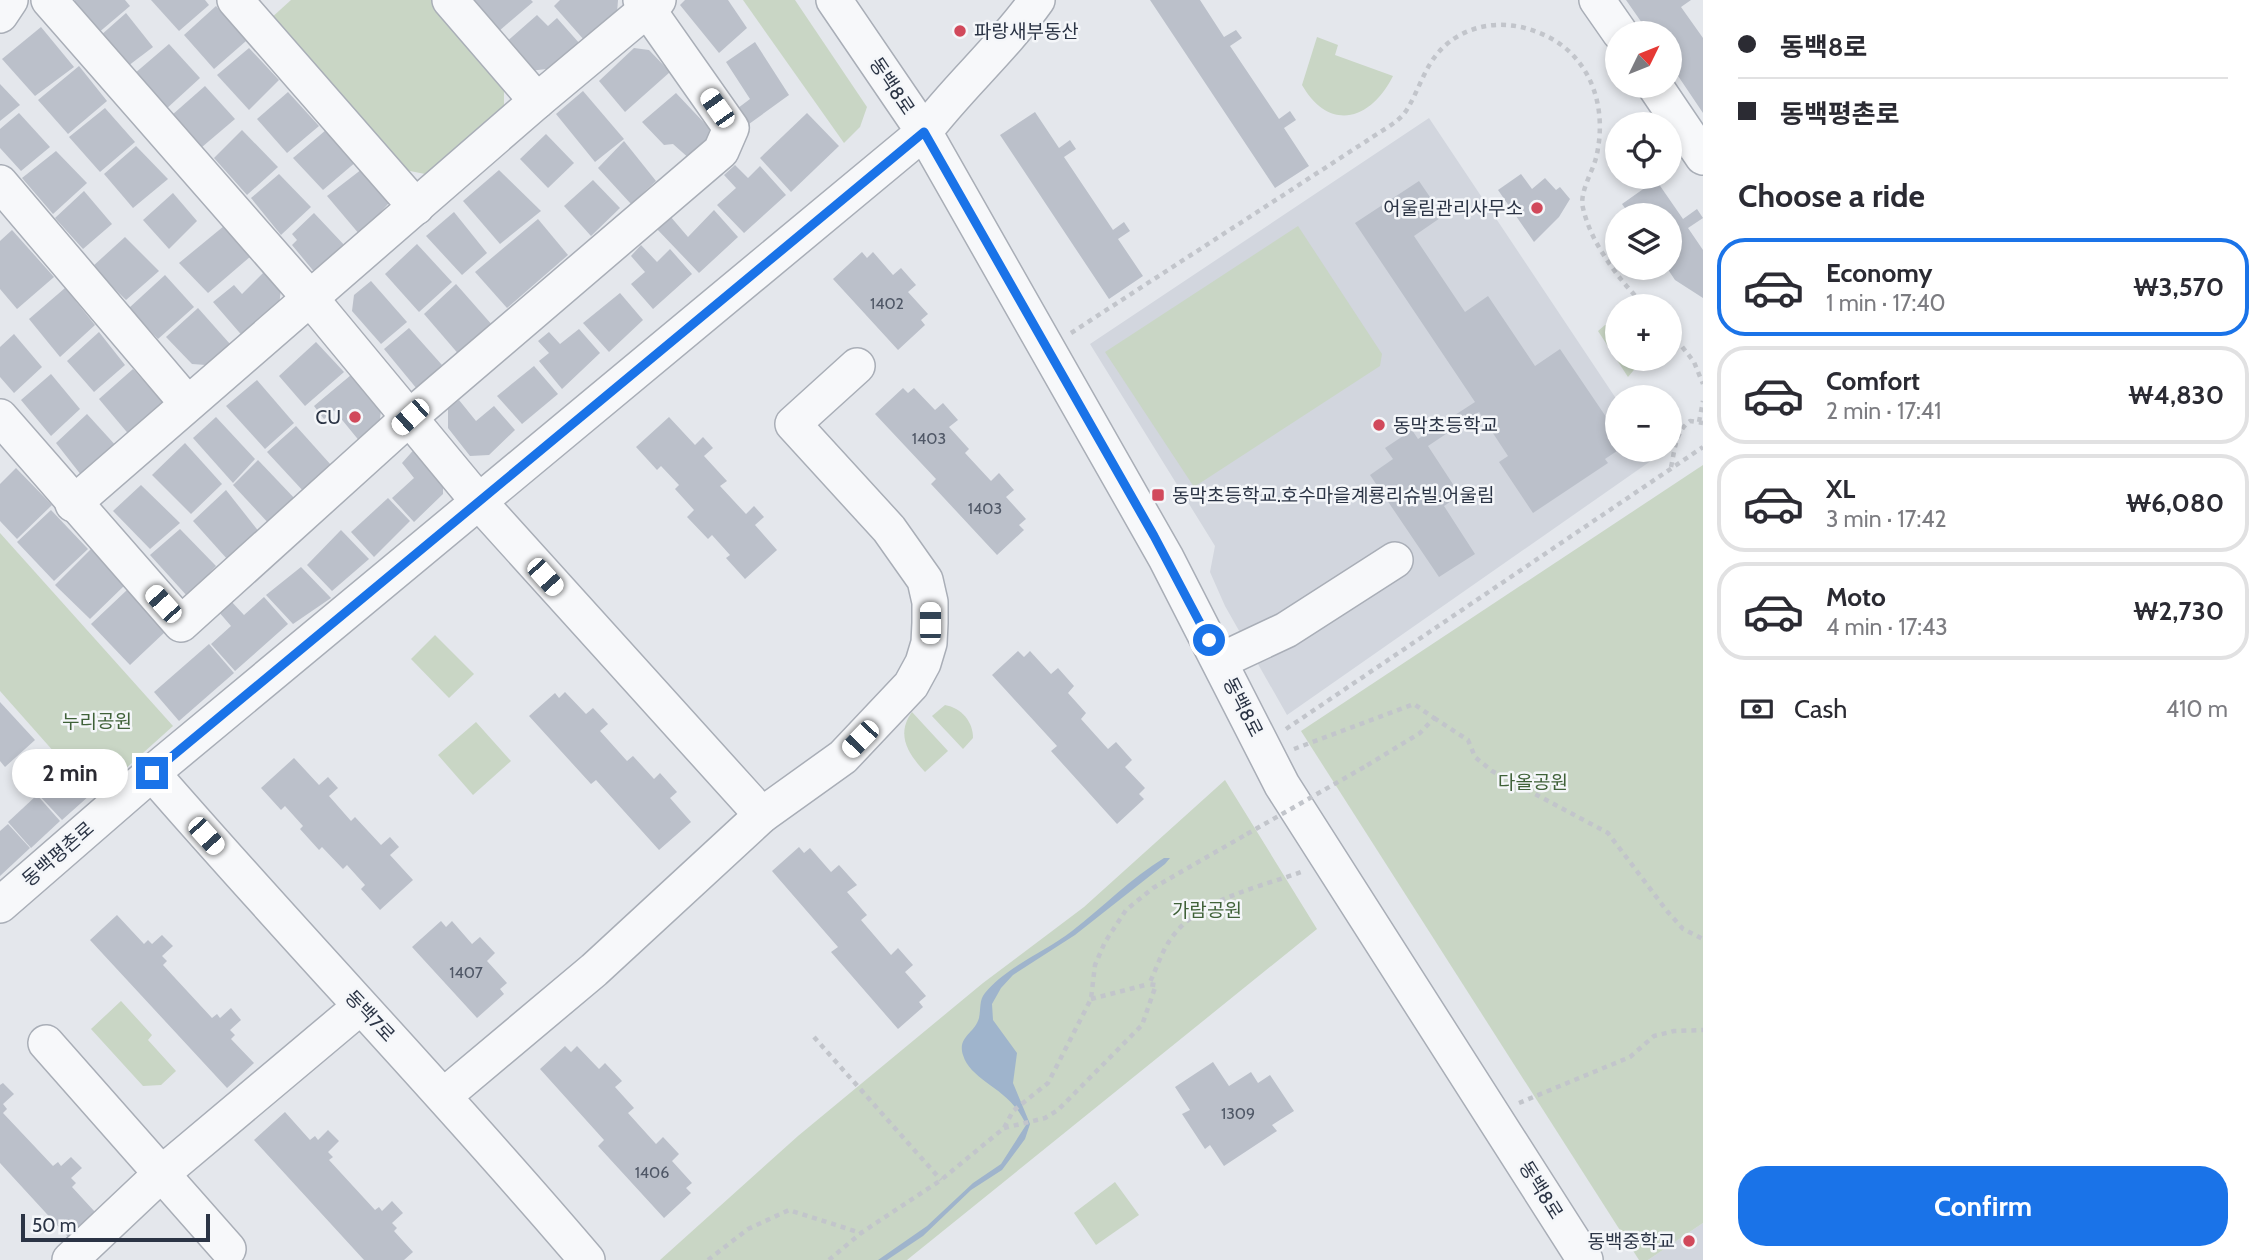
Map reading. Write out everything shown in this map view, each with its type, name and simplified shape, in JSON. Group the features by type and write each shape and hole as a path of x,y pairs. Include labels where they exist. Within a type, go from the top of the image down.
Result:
{"street":[{"path":"0,15 10,0"},
{"path":"49,0 310,298 479,502 762,815"},
{"path":"235,0 416,207"},
{"path":"450,0 537,101"},
{"name":"동백8로","path":"834,0 924,132 1160,546 1266,752 1330,861 1585,1260"},
{"name":"동백평촌로","path":"0,905 152,773 924,132 950,97 1008,40 1037,0"},
{"path":"1597,0 1612,21"},
{"path":"0,417 73,504 181,624 410,417 721,151 731,128 649,3 73,504"},
{"path":"1663,98 1703,157"},
{"path":"0,183 187,403"},
{"path":"445,1095 594,970 762,815 843,757 911,685 929,643 930,602 925,580 889,529 793,424 857,366"},
{"path":"1220,661 1286,630 1395,560"},
{"name":"동백7로","path":"152,773 360,1007 445,1095 587,1260"},
{"path":"70,1260 160,1175 360,1007"},
{"path":"46,1043 228,1249"}],"path":[{"path":"1047,349 1341,160 1405,113 1421,76 1445,46 1474,29 1493,25 1509,24 1548,36 1581,62 1597,97 1599,115 1597,153 1582,206 1600,247 1636,294"},
{"path":"1682,346 1694,362 1703,384"},
{"path":"1671,468 1678,433 1690,421 1701,422 1703,401"},
{"path":"1266,752 1703,447"},
{"path":"1266,752 1413,704 1468,740 1475,757 1492,771 1608,833 1683,929 1703,939"},
{"path":"1004,1128 1013,1111 1048,1083 1091,999 1095,965 1114,925 1126,910 1153,888 1420,733 1434,718"},
{"path":"1149,984 1170,940 1203,911 1330,861"},
{"path":"829,1260 861,1233 941,1180 1004,1128 1058,1110 1074,1097 1142,1025 1156,985 1149,984 1091,999"},
{"path":"1494,1115 1546,1090 1630,1057 1654,1036 1674,1031 1703,1030"},
{"path":"814,1037 941,1180"},
{"path":"708,1260 748,1229 789,1210 861,1233"}],"shaded area":[{"name":"동막초등학교","path":"1429,118 1607,385 1605,462 1649,462 1287,715 1225,606 1210,572 1215,546 1090,344"},
{"name":"동백중학교","path":"1703,1223 1703,1260 1648,1260"}],"green space":[{"path":"291,0 434,0 504,81 504,111 430,175 400,169 269,20"},
{"path":"743,0 795,0 867,107 860,127 844,143"},
{"path":"1317,37 1338,45 1335,55 1393,76 1384,91 1362,111 1337,115 1325,110 1302,85"},
{"path":"1298,226 1382,354 1380,366 1194,487 1105,352"},
{"path":"1605,325 1605,342 1598,331"},
{"name":"다올공원","path":"1703,465 1703,1223 1648,1260 1639,1260 1301,731"},
{"name":"누리공원","path":"0,533 173,726 94,797 0,691"},
{"path":"435,635 474,674 449,698 411,659"},
{"path":"945,705 961,712 971,726 973,738 963,749 932,716"},
{"path":"912,712 948,751 925,772 909,752 904,737 907,720"},
{"path":"476,722 511,761 473,795 438,755"},
{"name":"가람공원","path":"1225,780 1317,929 907,1260 660,1260 798,1136 983,983 1084,907"},
{"path":"121,1001 152,1035 148,1040 176,1071 161,1085 143,1086 91,1029"},
{"path":"1115,1182 1139,1215 1096,1245 1074,1213"}],"water":[{"path":"1164,858 1170,858 1075,935 1013,975 1001,988 992,1004 993,1020 1017,1053 1013,1083 1030,1124 1025,1139 1002,1170 971,1190 923,1236 887,1260 878,1260 927,1226 973,1183 1001,1164 1026,1125 1011,1102 974,1072 963,1055 962,1044 977,1023 985,993 1004,975 1072,931"}],"building":[{"path":"75,0 125,0 130,6 97,34 75,10"},
{"path":"151,0 205,0 209,5 179,31"},
{"path":"470,0 531,0 533,2 499,31"},
{"path":"560,0 618,0 617,13 585,41 554,6"},
{"path":"685,0 728,0 747,28 719,53 680,5"},
{"path":"1150,0 1200,0 1224,37 1236,30 1242,38 1230,46 1279,119 1290,111 1296,120 1284,128 1309,166 1275,188"},
{"path":"1626,0 1691,0 1681,7 1703,38 1703,113 1682,82 1682,21 1641,21"},
{"path":"216,6 246,41 214,69 184,35"},
{"path":"126,13 153,47 128,66 100,36"},
{"path":"537,15 548,26 557,18 580,44 554,68 530,71 505,43"},
{"path":"41,27 74,67 35,96 2,59"},
{"path":"755,42 789,95 749,124 738,108 750,99 726,62"},
{"path":"169,44 200,78 165,110 134,74"},
{"path":"249,48 279,80 249,110 217,75"},
{"path":"634,48 649,50 670,72 625,112 599,81"},
{"path":"79,66 107,101 68,134 38,100"},
{"path":"0,84 20,105 0,121"},
{"path":"205,86 235,119 202,147 172,115"},
{"path":"583,91 624,139 595,162 556,114"},
{"path":"288,92 319,126 287,153 257,119"},
{"path":"676,93 710,129 707,148 691,160 673,144 664,145 642,122"},
{"path":"105,108 135,142 100,172 69,137"},
{"path":"1035,112 1059,148 1070,140 1076,149 1064,157 1113,230 1124,222 1130,231 1118,239 1143,276 1109,299 1000,135"},
{"path":"19,113 50,147 21,171 0,148 0,129"},
{"path":"807,113 839,146 791,192 760,158"},
{"path":"242,130 278,167 247,195 214,158"},
{"path":"326,130 357,161 323,190 293,158"},
{"path":"546,134 574,163 548,188 520,159"},
{"path":"624,141 656,181 631,204 598,168"},
{"path":"136,146 168,179 133,208 104,174"},
{"path":"56,151 87,183 53,214 22,178"},
{"path":"735,165 748,178 760,166 786,195 744,233 717,205 736,188 724,175"},
{"path":"366,166 391,190 388,204 360,235 327,196"},
{"path":"499,170 541,211 500,244 463,201"},
{"path":"279,174 311,207 281,235 251,198"},
{"name":"어울림관리사무소","path":"1521,174 1532,189 1545,178 1556,190 1560,187 1570,199 1559,217 1534,242 1498,190"},
{"path":"593,180 620,208 591,236 564,206"},
{"path":"1419,181 1443,216 1414,236 1465,312 1488,296 1535,366 1560,349 1605,415 1605,462 1608,463 1533,513 1499,462 1508,456 1479,412 1428,446 1460,495 1444,506 1475,554 1439,577 1370,475 1393,459 1385,448 1412,430 1418,439 1475,402 1355,223"},
{"path":"1643,189 1662,189 1672,203 1623,203"},
{"path":"84,191 112,224 83,249 55,218"},
{"path":"173,193 197,221 169,249 143,220"},
{"path":"1697,209 1703,218 1688,228 1703,250 1703,298 1675,280 1682,280 1682,218"},
{"path":"714,210 738,237 699,273 656,228 670,216 688,237"},
{"path":"454,212 487,253 462,275 426,236"},
{"path":"314,213 347,248 316,274 292,245 297,240 292,234"},
{"path":"538,219 568,255 507,308 475,272"},
{"path":"224,226 251,256 208,293 179,263"},
{"path":"12,230 54,277 17,309 0,289 0,241"},
{"path":"125,237 159,271 126,300 92,267"},
{"path":"417,244 452,282 419,312 385,274"},
{"path":"641,245 657,262 670,249 692,274 653,309 631,284 645,272 631,256"},
{"path":"862,252 867,258 873,252 893,275 901,268 916,285 908,292 928,314 921,320 925,325 898,350 833,279"},
{"path":"265,271 281,288 279,307 245,339 213,302 234,285 242,294"},
{"path":"165,275 194,307 158,339 129,308"},
{"path":"371,281 407,322 381,344 352,311 354,295"},
{"path":"456,284 493,326 461,357 424,314"},
{"path":"65,288 95,325 60,357 29,319"},
{"path":"620,293 643,320 609,352 583,323"},
{"path":"198,308 230,344 206,365 192,364 166,337"},
{"path":"409,328 442,365 417,389 384,349"},
{"path":"579,329 600,353 562,389 539,361 549,353 538,341 549,332 560,344"},
{"path":"99,332 125,365 94,392 67,361"},
{"path":"14,334 42,367 14,393 0,377 0,347"},
{"path":"316,342 344,372 305,406 279,376"},
{"path":"534,366 558,394 522,424 497,396"},
{"path":"133,369 166,406 131,437 99,399"},
{"path":"51,374 80,409 51,436 21,400"},
{"path":"351,375 381,410 379,428 361,443 334,410 324,419 314,406"},
{"path":"257,380 294,423 265,449 226,406"},
{"path":"903,388 908,393 914,388 935,410 943,403 958,420 949,427 969,449 965,453 991,481 999,473 1014,490 1006,497 1026,519 1019,525 1024,530 997,555 931,484 936,479 875,414"},
{"path":"459,400 476,421 494,406 515,430 489,455 470,456 448,428 448,409"},
{"path":"87,414 118,448 85,480 56,443"},
{"path":"216,417 255,459 233,483 193,438"},
{"path":"669,417 695,445 703,437 713,448 704,456 727,481 720,486 746,514 754,506 764,517 755,525 777,550 745,579 726,558 730,555 712,535 708,539 687,517 694,510 675,489 679,485 661,466 657,470 636,447"},
{"path":"296,426 331,465 305,493 267,452"},
{"path":"185,443 222,484 191,514 152,475"},
{"path":"418,445 443,475 443,494 414,522 392,498 414,478 402,463"},
{"path":"258,460 297,501 272,527 233,485"},
{"path":"16,468 52,505 17,539 0,521 0,484"},
{"path":"141,485 180,523 150,549 113,511"},
{"path":"226,490 260,533 228,560 193,521"},
{"path":"388,498 410,521 374,557 351,532"},
{"path":"51,510 88,549 54,581 17,542"},
{"path":"180,529 216,566 188,597 150,555"},
{"path":"341,530 369,559 332,591 307,565"},
{"path":"92,548 127,583 90,619 55,585"},
{"path":"301,567 331,598 293,624 266,595"},
{"path":"127,590 166,631 130,665 91,624"},
{"path":"264,597 288,624 235,671 211,644 231,626 218,611 230,600 244,615"},
{"path":"209,644 234,673 179,721 154,692"},
{"path":"1018,651 1024,657 1030,651 1051,674 1058,668 1074,686 1068,693 1086,713 1081,719 1108,749 1116,742 1132,760 1125,767 1145,788 1139,794 1144,799 1117,824 1051,751 1057,746 992,675"},
{"path":"565,692 586,714 593,708 608,724 600,731 627,761 633,756 654,779 660,773 677,792 670,798 691,822 659,850 596,780 591,784 529,716 555,693 559,698"},
{"path":"0,702 35,740 5,767 0,761"},
{"path":"54,755 90,795 62,820 37,793 50,782 41,773 46,768 43,765"},
{"path":"294,758 319,785 328,777 338,788 329,796 351,821 355,817 381,845 390,837 399,847 390,855 413,880 380,910 361,889 365,885 347,865 343,869 322,847 319,850 300,829 303,826 285,806 281,810 261,788"},
{"path":"37,795 60,821 31,848 8,822"},
{"path":"8,824 30,848 0,876 0,831"},
{"path":"799,847 804,853 810,848 831,872 839,865 857,885 847,892 867,915 861,920 891,955 898,948 913,965 905,972 926,996 919,1002 923,1007 898,1029 831,952 838,947 772,871"},
{"path":"117,915 144,944 148,940 152,944 162,935 173,946 162,956 167,961 163,965 212,1018 217,1014 220,1018 231,1008 241,1020 230,1030 235,1035 231,1039 254,1063 227,1088 90,940"},
{"path":"441,921 446,927 452,921 472,944 480,937 495,953 487,961 507,983 500,989 504,994 477,1018 412,947"},
{"path":"565,1046 571,1052 577,1046 599,1069 605,1063 622,1081 615,1087 634,1108 628,1113 656,1144 663,1137 679,1154 672,1161 692,1183 686,1188 691,1193 664,1218 598,1146 604,1140 540,1069"},
{"path":"1213,1062 1229,1086 1251,1072 1258,1083 1270,1075 1294,1111 1272,1125 1277,1131 1224,1166 1210,1145 1205,1149 1182,1114 1190,1110 1175,1087"},
{"path":"3,1083 14,1094 3,1104 7,1109 3,1113 53,1166 58,1162 61,1166 71,1157 82,1168 71,1178 76,1183 72,1187 95,1212 68,1237 0,1163 0,1085"},
{"path":"285,1112 310,1140 315,1136 318,1140 328,1130 339,1141 328,1152 333,1157 329,1160 375,1210 379,1207 382,1211 392,1201 403,1213 392,1223 397,1228 394,1231 413,1252 404,1260 364,1260 254,1140"}],"place":[{"name":"파랑새부동산","path":"960,31"},
{"name":"어울림관리사무소","path":"1537,208"},
{"name":"CU","path":"355,417"},
{"name":"동막초등학교","path":"1379,425"},
{"name":"동막초등학교.호수마을계룡리슈빌.어울림","path":"1158,495"},
{"name":"동백중학교","path":"1689,1241"}],"route":[{"path":"152,773 924,132 1154,536 1209,640"}]}
